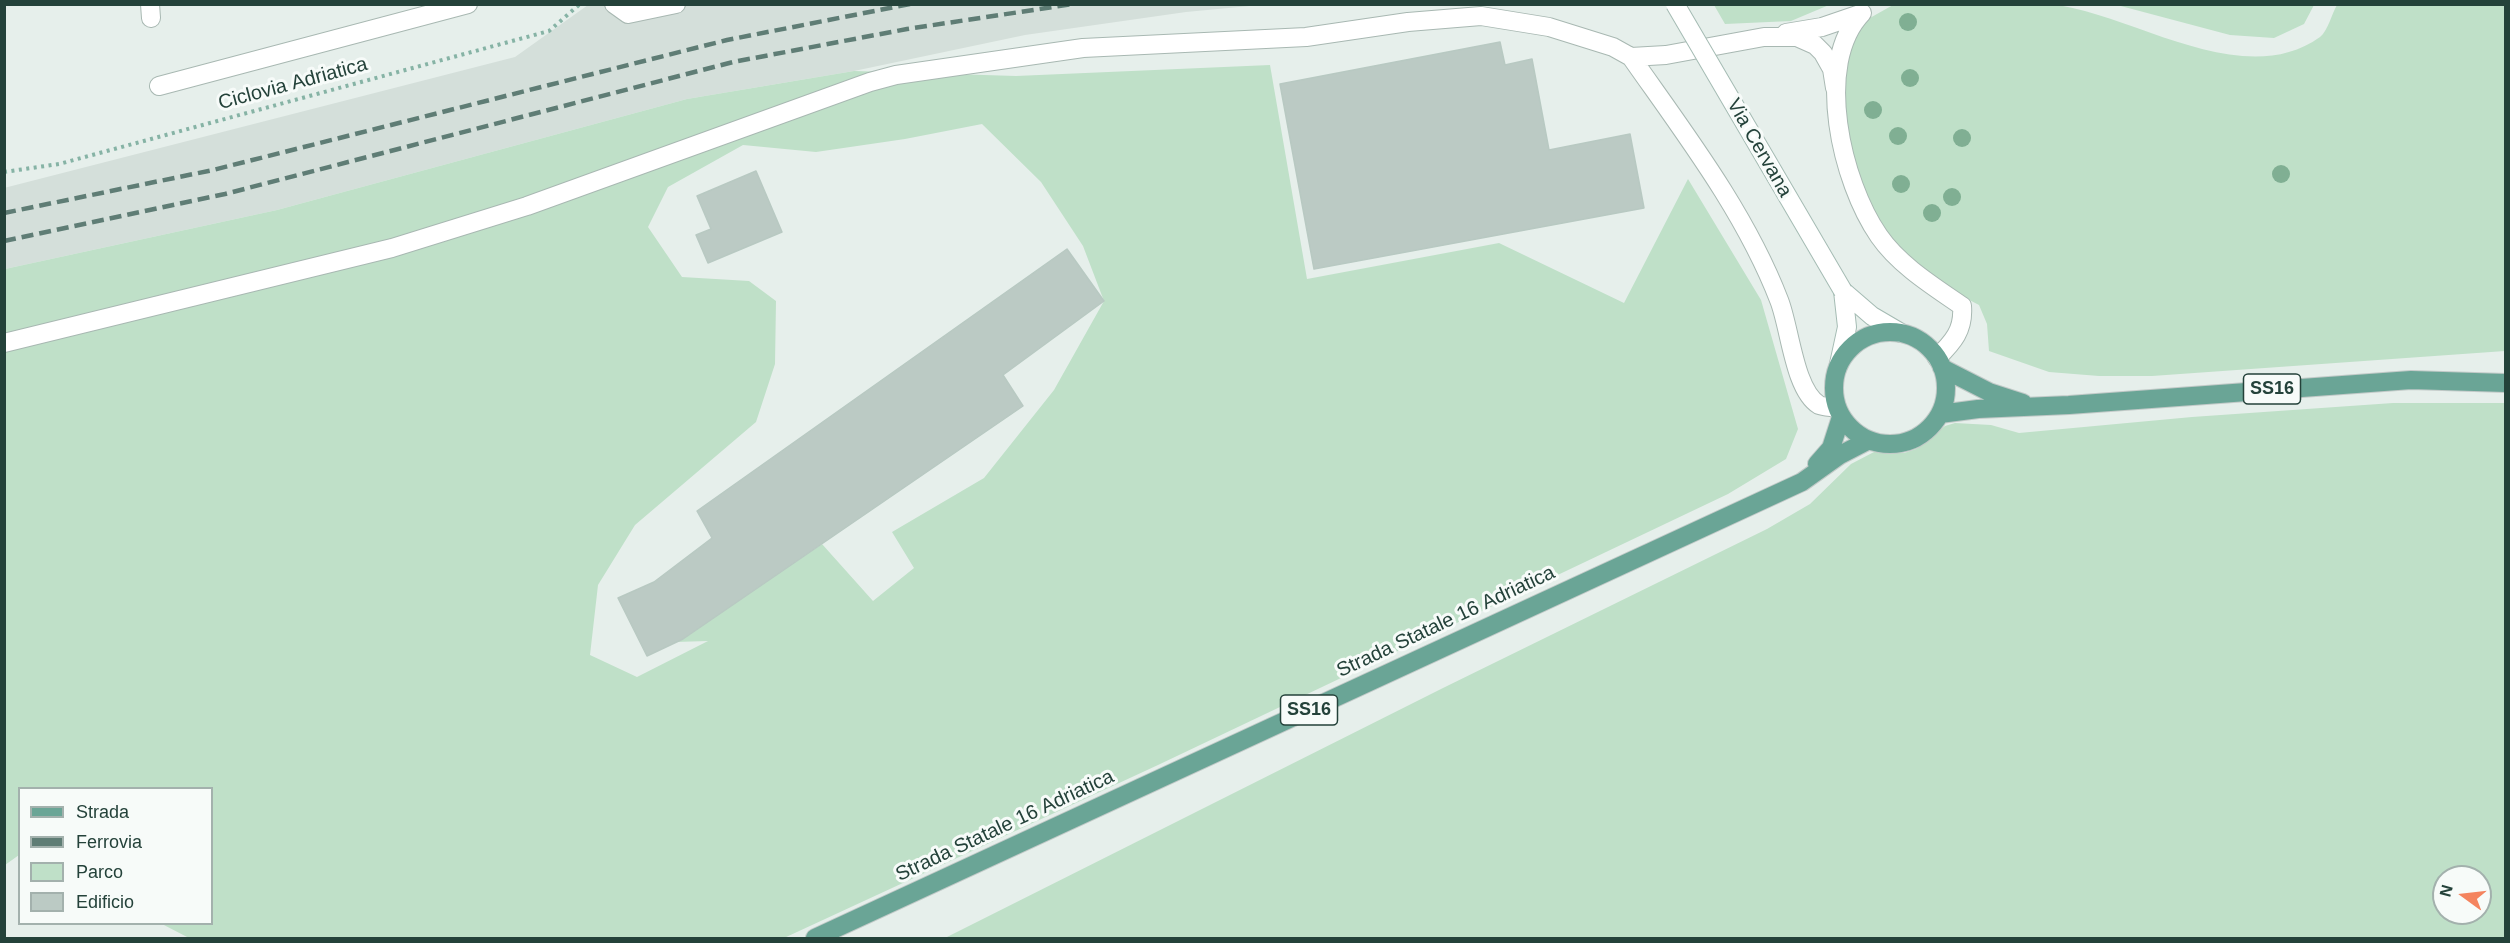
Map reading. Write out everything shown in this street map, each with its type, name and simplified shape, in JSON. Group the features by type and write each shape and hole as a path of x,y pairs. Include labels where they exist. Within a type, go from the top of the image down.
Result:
{"main road":[{"path":"1839,364 1850,349 1865,338 1883,332 1901,333"},
{"name":"SS16","path":"1901,333 1916,338 1940,363 1989,392 2039,407"},
{"path":"1839,413 1853,431 1869,440 1893,444 1916,438 1929,428 1940,414 1946,391 1940,363"},
{"name":"SS16","path":"1802,482 1831,448 1839,413 1834,378 1839,364"},
{"name":"SS16","path":"1940,414 1978,409 2039,407 2410,380 2505,383"},
{"name":"SS16","path":"1802,482 1840,455 1869,440"},
{"name":"Strada Statale 16 Adriatica","path":"815,939 1802,482"}],"street":[{"path":"159,86 468,4"},
{"path":"614,4 628,14 676,4"},
{"name":"Via Cervana","path":"1675,4 1843,291 1872,316 1901,333"},
{"path":"1631,57 1666,55 1822,27 1862,13 1844,40 1835,88"},
{"path":"4,343 392,248 527,206 819,99 896,75 1083,48 1306,37 1408,22 1481,16 1549,27 1613,47 1631,57 1681,128 1735,213 1774,286 1785,316 1803,386 1811,398 1821,406 1839,413"},
{"path":"1764,37 1797,37 1815,45 1828,60 1848,164 1872,224 1887,247 1925,280 1962,306 1963,319 1959,333 1940,363"},
{"name":"Via Cervana","path":"1839,364 1847,327 1843,291"}],"path":[{"name":"Ciclovia Adriatica","path":"4,172 59,164 549,31 580,4"}],"shaded area":[{"path":"588,5 1260,5 1186,12 1025,35 854,71 687,99 277,210 5,269 4,188 515,57"}],"green space":[{"path":"2049,4 2081,10 2186,44 2222,53 2256,57 2289,52 2320,37 2337,5 2505,5 2505,351 2152,376 2099,376 2049,372 1989,351 1987,324 1979,305 1954,292 1896,251 1868,210 1855,170 1839,96 1847,46 1861,23 1893,5"},
{"path":"2314,4 2304,24 2274,38 2230,35 2117,5"},
{"path":"1714,5 1829,5 1791,21 1725,24"},
{"path":"1270,65 1307,279 1499,243 1624,303 1688,179 1761,300 1798,429 1786,459 1728,494 1158,765 784,938 189,938 164,925 213,925 213,787 18,787 18,856 5,865 5,269 277,210 687,99 854,71 1016,76","holes":["982,124 1041,182 1083,246 1104,301 1054,390 984,478 892,532 914,568 873,601 822,544 675,642 708,641 637,677 590,655 598,585 635,525 756,422 775,364 776,301 749,281 682,277 648,227 668,187 743,145 816,152 905,139"]},
{"path":"2393,403 2505,403 2505,938 945,938 1443,688 1767,529 1810,504 1851,464 1874,452 1904,453 1916,449 1945,426 1955,423 1991,425 2019,433 2192,417"}],"building":[{"path":"1500,42 1505,65 1532,59 1549,150 1630,134 1644,208 1314,269 1280,84"},
{"path":"756,171 782,232 708,263 696,235 711,229 697,196"},
{"path":"1067,249 1104,301 1003,375 1023,406 683,639 647,656 618,598 654,582 712,538 697,511"}],"railway":[{"path":"4,213 213,170 727,40 910,4"},
{"path":"4,241 225,194 733,62 907,29 1073,4"}]}
